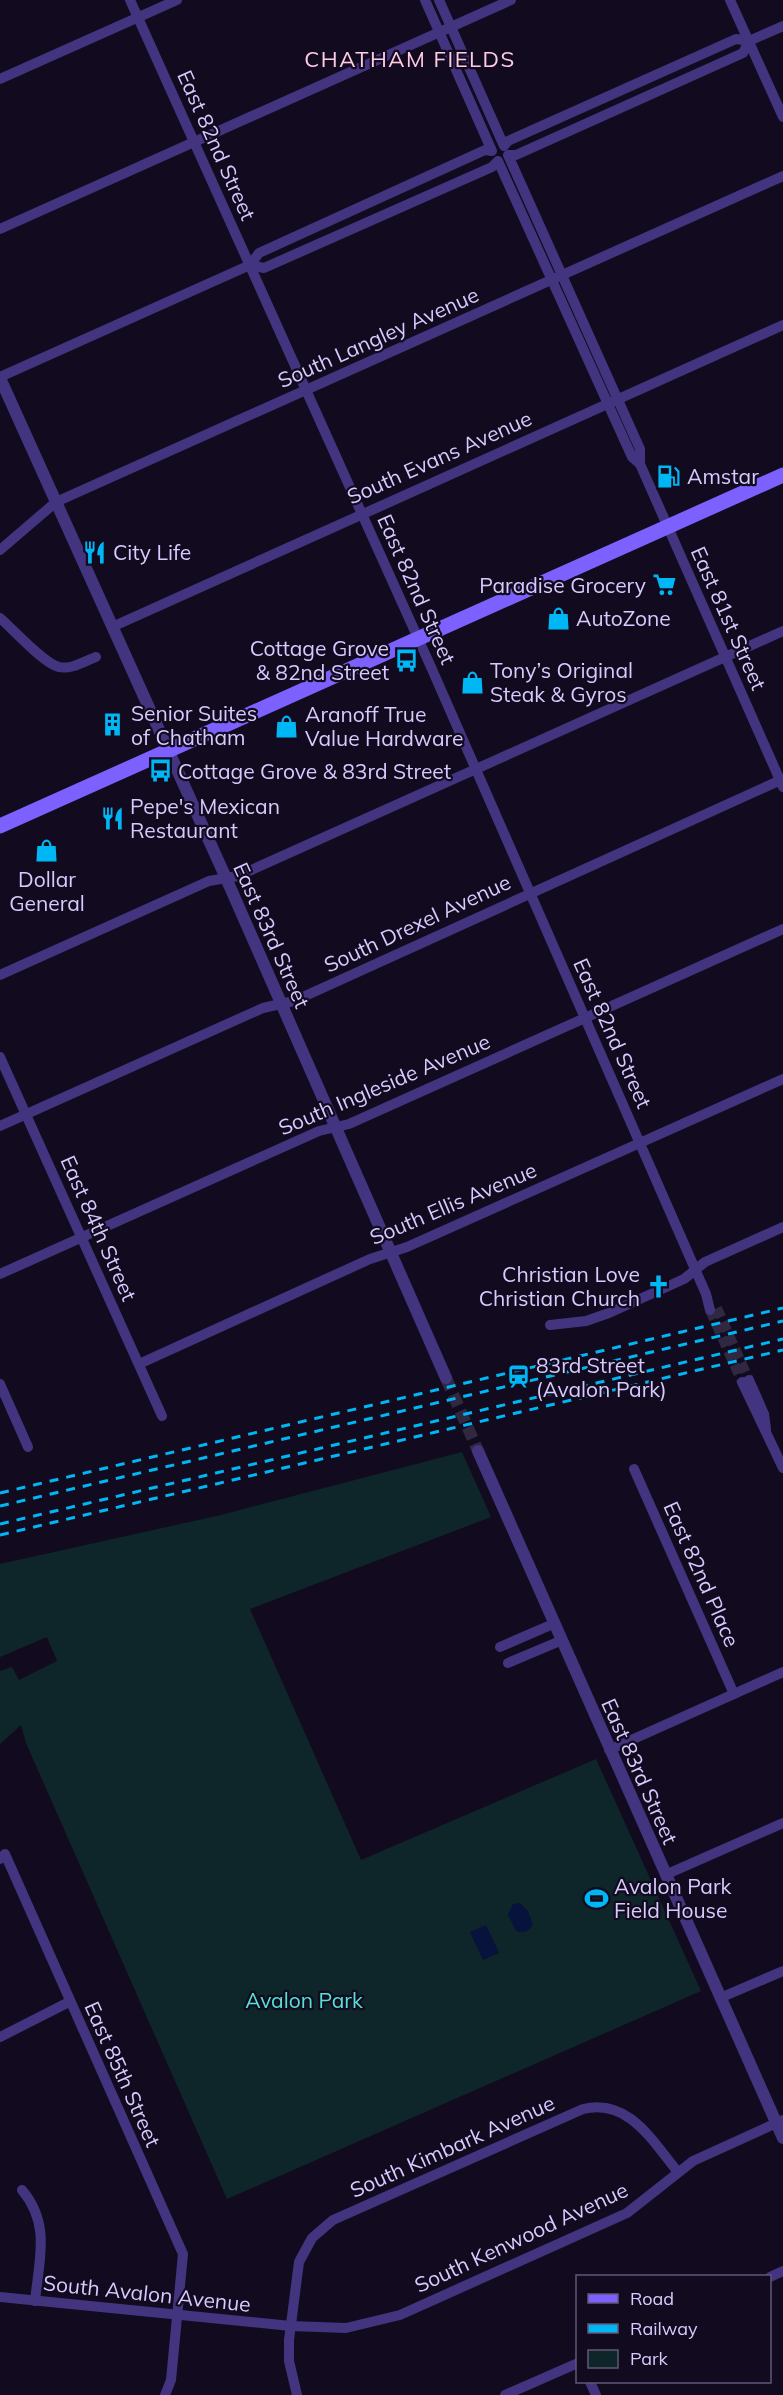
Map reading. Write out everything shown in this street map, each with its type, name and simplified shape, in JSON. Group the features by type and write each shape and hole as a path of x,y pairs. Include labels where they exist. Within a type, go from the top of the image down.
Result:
{"main road":[{"path":"0,826 783,475"}],"street":[{"name":"East 82nd Street","path":"130,0 476,769 713,1309"},
{"path":"0,79 177,0"},
{"name":"East 81st Street","path":"424,0 551,281 612,401"},
{"name":"East 81st Street","path":"439,0 562,275 632,457 640,464 782,782"},
{"path":"0,230 511,0"},
{"path":"730,0 783,117"},
{"path":"0,377 250,265 259,253 485,150 503,161 508,141 735,39 749,41 783,26"},
{"path":"506,151 512,156 743,53 749,41"},
{"path":"631,86 638,100"},
{"path":"250,265 264,268 492,166 495,156"},
{"name":"South Langley Avenue","path":"0,550 56,502 783,176"},
{"path":"364,205 371,220"},
{"name":"South Evans Avenue","path":"112,627 783,324"},
{"name":"East 83rd Street","path":"0,377 226,878 446,1378"},
{"path":"0,618 49,663 60,668 73,667 96,657"},
{"path":"0,975 209,881 238,876 783,631"},
{"name":"South Drexel Avenue","path":"0,1126 263,1008 294,1001 530,892 782,782"},
{"name":"South Ingleside Avenue","path":"0,1274 319,1131 348,1124 783,929"},
{"name":"East 84th Street","path":"0,1057 162,1416"},
{"name":"South Ellis Avenue","path":"139,1364 370,1259 418,1243 783,1079"},
{"path":"550,1325 586,1321 609,1313 684,1279 705,1262 783,1227"},
{"path":"745,1381 764,1414 766,1429 783,1467"},
{"path":"0,1384 28,1447"},
{"name":"East 83rd Street","path":"478,1451 560,1641 720,1998 780,2121 783,2138"},
{"name":"East 82nd Place","path":"634,1469 734,1694"},
{"path":"500,1647 553,1624"},
{"path":"508,1664 560,1641"},
{"path":"609,1750 783,1672"},
{"path":"665,1875 783,1823"},
{"name":"East 85th Street","path":"2,1856 183,2254 177,2316"},
{"path":"720,1998 783,1971"},
{"path":"0,2037 69,2002"},
{"name":"South Kimbark Avenue","path":"291,2326 299,2262 305,2248 322,2228 333,2220 583,2109 607,2106 631,2117 678,2172"},
{"name":"South Kenwood Avenue","path":"291,2326 345,2328 400,2315 627,2213 678,2172 708,2153 780,2121"},
{"path":"22,2190 36,2210 42,2233 35,2301"},
{"name":"South Avalon Avenue","path":"0,2297 291,2326"},
{"path":"165,2395 171,2380 177,2316"},
{"path":"291,2326 289,2361 297,2395"},
{"path":"505,2395 576,2364"}],"green space":[{"name":"Avalon Park","path":"462,1452 491,1517 250,1609 361,1860 596,1759 701,1991 227,2199 26,1743 21,1725 0,1744 0,1671 12,1667 19,1680 57,1661 47,1637 0,1657 0,1564 221,1515"}],"shaded area":[{"path":"520,1903 528,1911 533,1925 523,1932 516,1931 508,1915 513,1904"},
{"path":"486,1925 499,1953 483,1960 470,1932"}],"tunnel":[{"path":"717,1308 749,1380"},
{"path":"710,1310 742,1382"},
{"path":"446,1378 478,1451"}],"railway":[{"path":"0,1493 783,1308"},
{"path":"0,1506 783,1321"},
{"path":"0,1524 783,1339"},
{"path":"0,1535 783,1350"}],"place":[{"name":"Amstar","path":"669,476"},
{"name":"City Life","path":"95,552"},
{"name":"Paradise Grocery","path":"664,585"},
{"name":"AutoZone","path":"558,618"},
{"name":"Cottage Grove & 82nd Street","path":"407,660"},
{"name":"Tony’s Original Steak & Gyros","path":"472,682"},
{"name":"Senior Suites of Chatham","path":"113,725"},
{"name":"Aranoff True Value Hardware","path":"287,726"},
{"name":"Cottage Grove & 83rd Street","path":"160,771"},
{"name":"Pepe's Mexican Restaurant","path":"112,818"},
{"name":"Dollar General","path":"47,851"},
{"name":"Christian Love Christian Church","path":"658,1286"},
{"name":"83rd Street (Avalon Park)","path":"518,1377"},
{"name":"Avalon Park Field House","path":"596,1898"}],"district":[{"name":"CHATHAM FIELDS","path":"410,59"}]}
